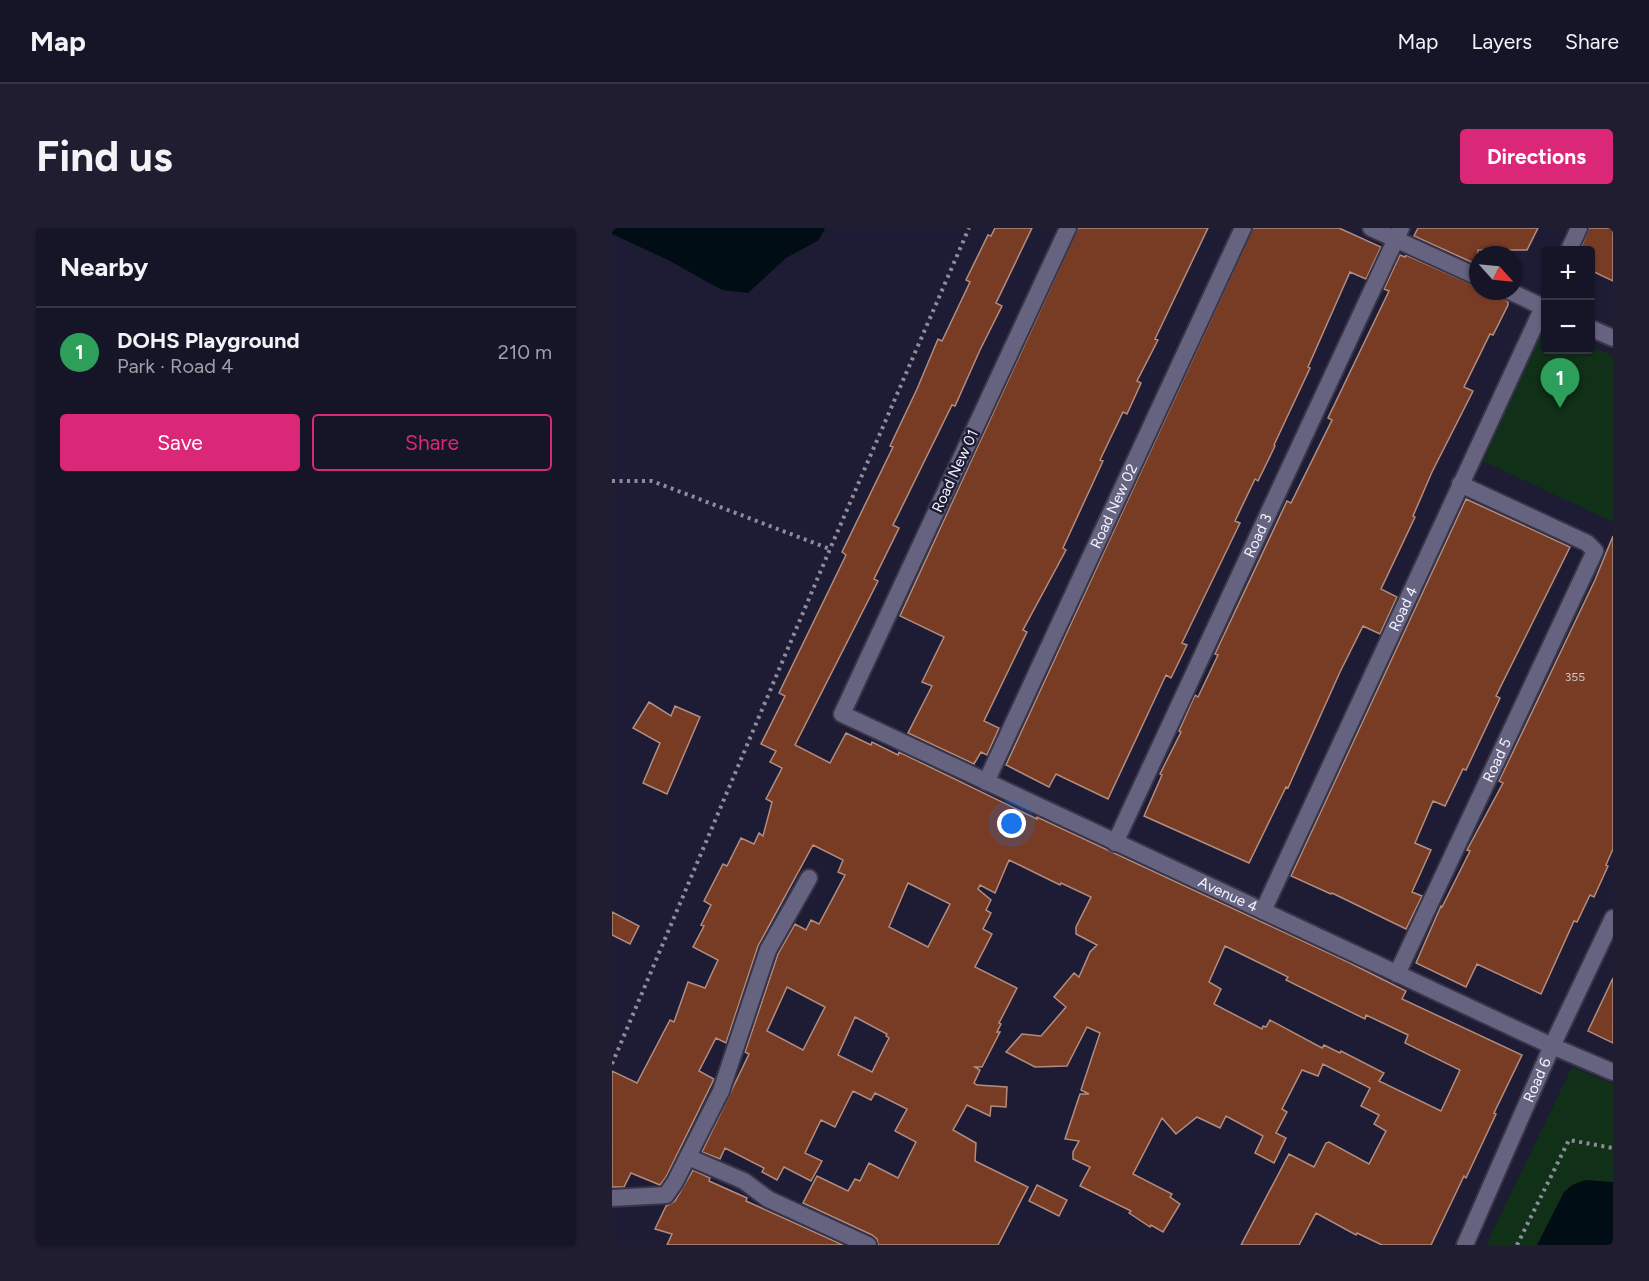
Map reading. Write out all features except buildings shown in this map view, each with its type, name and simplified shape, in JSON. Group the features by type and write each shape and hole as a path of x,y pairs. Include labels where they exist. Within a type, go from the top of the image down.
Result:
{"street":[{"name":"Road New 01","path":"842,714 1068,228"},
{"name":"Road New 02","path":"986,782 1243,228"},
{"path":"1371,228 1398,234 1469,272"},
{"path":"1571,246 1579,228"},
{"name":"Road 3","path":"1115,843 1398,234"},
{"path":"1523,297 1541,304"},
{"name":"Road 4","path":"1263,911 1541,314"},
{"path":"1595,330 1613,338"},
{"name":"Road 5","path":"1397,974 1595,550 1593,546 1460,484"},
{"name":"Avenue 4","path":"842,714 1552,1046 1613,1072"},
{"path":"612,1198 666,1195 721,1091 768,950 809,878"},
{"name":"Road 6","path":"1465,1245 1552,1046 1613,918"},
{"path":"688,1157 744,1181 768,1199 868,1245"}],"path":[{"path":"612,1064 969,228"},
{"path":"612,481 652,481 830,549"},
{"path":"1517,1245 1569,1140 1613,1148"}],"green space":[{"path":"1541,334 1541,354 1595,354 1595,348 1613,356 1613,522 1483,461"},
{"path":"1572,1067 1613,1084 1613,1245 1486,1245"}],"shaded area":[{"path":"612,228 825,228 819,240 786,258 748,293 722,290 668,260 612,234"},
{"path":"1585,1180 1613,1182 1613,1245 1537,1245 1564,1192 1572,1185"}],"place":[{"name":"DOHS Playground","path":"1560,408"}]}
